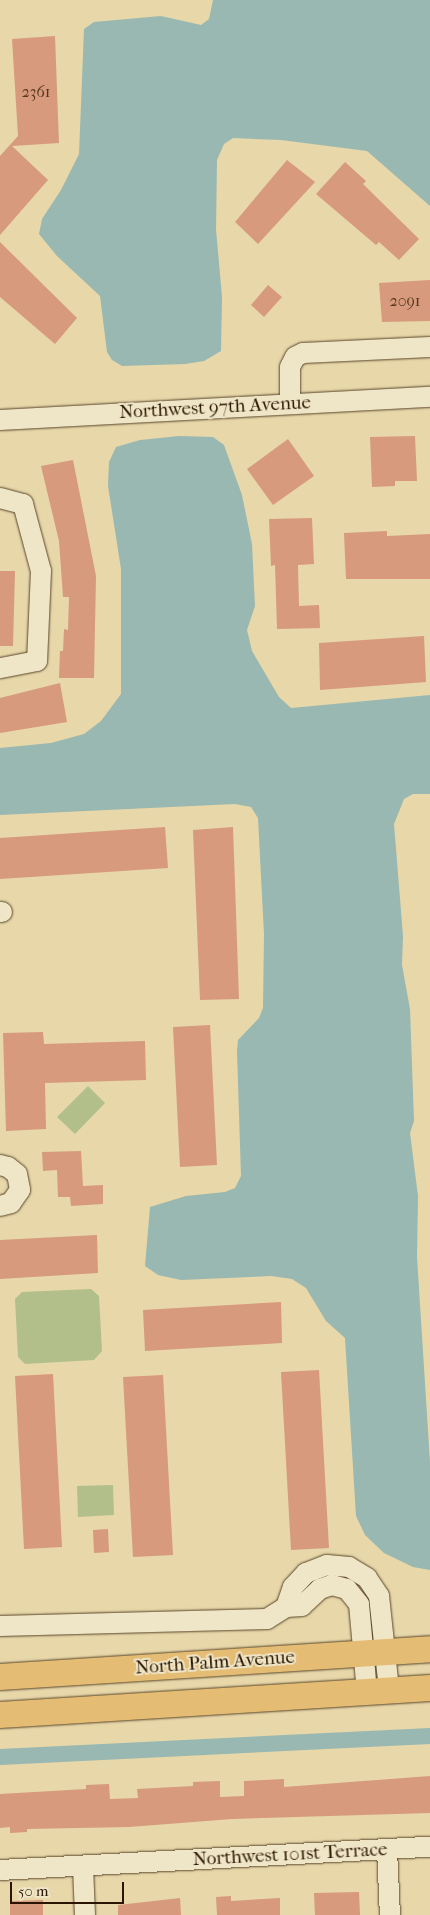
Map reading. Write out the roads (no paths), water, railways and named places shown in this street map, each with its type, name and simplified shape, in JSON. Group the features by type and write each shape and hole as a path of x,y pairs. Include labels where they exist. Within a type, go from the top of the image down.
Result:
{"main road":[{"name":"North Palm Avenue","path":"0,1677 430,1649"},
{"name":"North Palm Avenue","path":"0,1715 430,1688"}],"street":[{"path":"290,404 290,367 295,357 303,353 430,347"},
{"name":"Northwest 97th Avenue","path":"0,420 430,397"},
{"path":"0,498 23,504 41,571 37,661 0,668"},
{"path":"0,1165 8,1167 17,1174 20,1190 11,1203 0,1206"},
{"path":"0,1626 267,1619 286,1607 293,1587 306,1572 327,1565 349,1568 367,1578 379,1596 373,1653 378,1691"},
{"name":"Northwest 101st Terrace","path":"0,1870 430,1847"},
{"path":"387,1850 390,1915"},
{"path":"83,1866 85,1915"}],"water":[{"path":"213,0 430,0 430,206 367,151 281,140 233,138 224,144 217,160 216,229 222,297 221,351 204,361 185,364 122,366 112,360 107,352 100,296 57,256 39,234 42,219 61,190 79,154 84,29 94,22 161,16 201,25 209,19"},
{"path":"179,436 213,437 224,445 242,495 252,544 255,606 247,630 252,651 279,697 291,708 430,695 430,794 413,794 404,799 394,824 403,936 402,965 410,1009 414,1121 410,1133 418,1196 417,1257 430,1462 430,1570 413,1567 384,1553 365,1535 356,1516 345,1338 326,1321 306,1288 292,1279 271,1276 181,1280 158,1275 145,1266 150,1207 186,1196 225,1192 235,1188 241,1176 238,1040 259,1018 263,1008 264,934 258,818 251,807 235,804 0,815 0,748 51,743 84,734 101,721 121,694 121,569 108,486 109,462 116,447 140,440"}],"waterway":[{"path":"0,1757 430,1736"}]}
